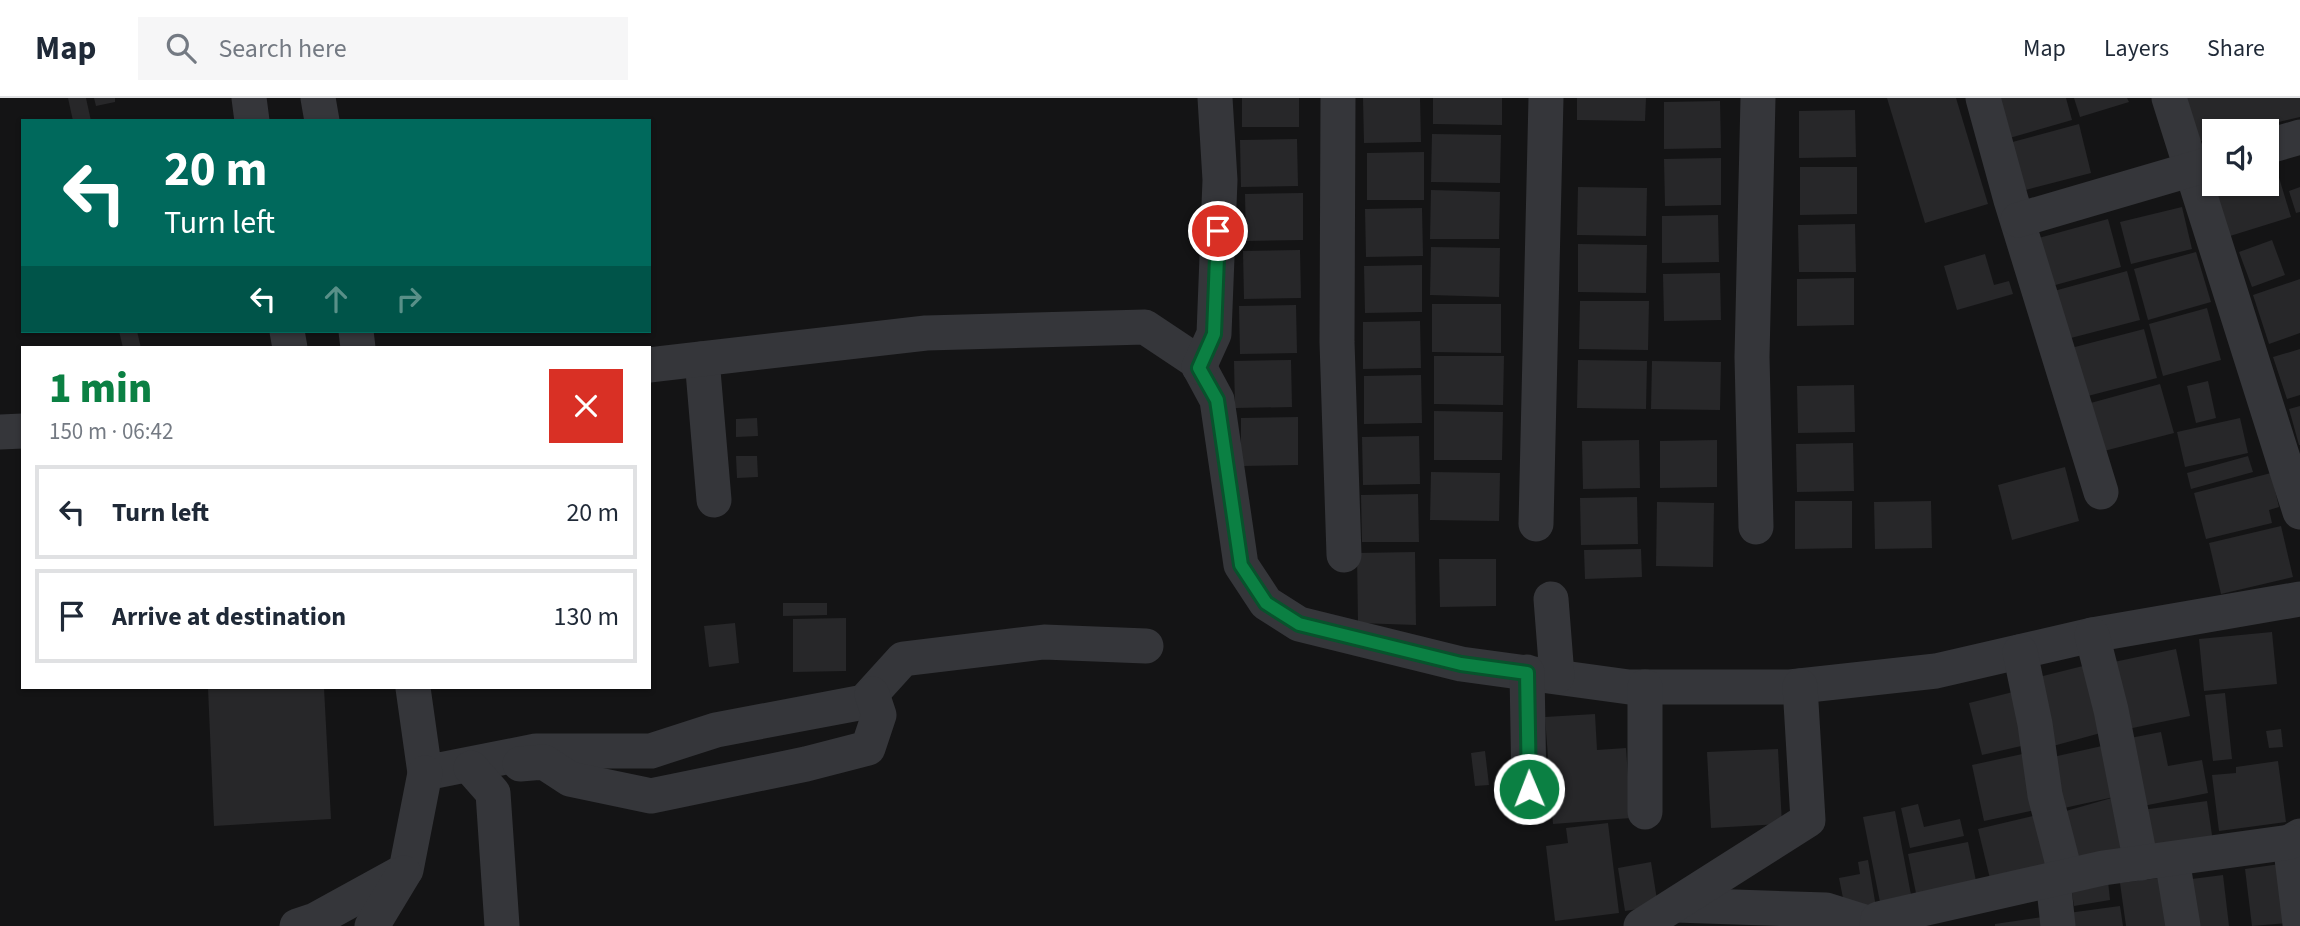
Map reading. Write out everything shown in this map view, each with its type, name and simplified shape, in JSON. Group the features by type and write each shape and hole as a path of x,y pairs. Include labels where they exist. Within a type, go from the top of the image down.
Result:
{"street":[{"path":"249,98 253,119"},
{"path":"318,98 322,119"},
{"path":"1199,368 1214,334 1220,180 1215,98"},
{"path":"1338,98 1337,342 1344,555"},
{"path":"1536,524 1546,98"},
{"path":"1756,527 1752,357 1758,98"},
{"path":"1983,98 2101,492"},
{"path":"2169,98 2202,164"},
{"path":"2279,143 2300,136"},
{"path":"2018,220 2202,166"},
{"path":"2211,196 2300,512"},
{"path":"651,365 926,333 1145,327 1196,361 1217,400 1241,565 1266,603 1299,624 1461,664 1629,687 1800,686 1936,671 2092,635 2300,600"},
{"path":"702,359 714,500"},
{"path":"0,432 21,432"},
{"path":"1529,789 1551,599"},
{"path":"2092,635 2111,710 2157,861 2183,926"},
{"path":"425,773 536,751 651,751 716,730 864,702 903,659 1044,642 1146,646"},
{"path":"2020,652 2035,724 2060,878 2058,926"},
{"path":"1642,926 1808,820 1800,686"},
{"path":"1645,687 1645,812"},
{"path":"372,926 406,870 425,773 413,689"},
{"path":"502,926 493,793 471,768 544,762 570,779 651,796 806,764 868,748 879,715 872,694"},
{"path":"1676,905 1826,910 1877,926 1878,919 2060,878 2295,839 2300,924"},
{"path":"297,926 315,920 406,870"}],"building":[{"path":"68,98 86,98 91,119 73,119"},
{"path":"94,98 115,98 115,102 96,106"},
{"path":"1242,98 1299,98 1299,127 1242,127"},
{"path":"1363,98 1420,98 1421,142 1364,143"},
{"path":"1433,98 1502,98 1502,125 1433,124"},
{"path":"1577,98 1646,98 1645,121 1577,120"},
{"path":"1887,98 1956,98 1988,204 1925,223"},
{"path":"1994,98 2066,98 2072,120 2006,139"},
{"path":"2074,98 2127,98 2129,102 2080,117"},
{"path":"2184,98 2300,98 2300,117 2279,122 2279,119 2202,119 2202,141 2195,143"},
{"path":"1720,101 1721,148 1664,149 1664,102"},
{"path":"1855,110 1856,157 1799,158 1799,111"},
{"path":"2079,124 2091,173 2018,192 2005,144"},
{"path":"1432,134 1501,135 1500,183 1431,182"},
{"path":"1297,139 1298,186 1241,187 1240,140"},
{"path":"1424,152 1424,200 1367,200 1367,153"},
{"path":"1721,158 1721,205 1665,206 1664,159"},
{"path":"1800,167 1857,167 1857,214 1800,215"},
{"path":"2279,178 2291,217 2230,236 2217,196 2279,196"},
{"path":"1578,187 1647,188 1646,236 1577,235"},
{"path":"2300,187 2300,212 2296,213 2289,191"},
{"path":"1431,190 1500,192 1499,239 1430,239"},
{"path":"1303,193 1303,240 1246,241 1245,194"},
{"path":"2182,207 2192,249 2131,264 2120,222"},
{"path":"1422,208 1423,256 1366,257 1365,209"},
{"path":"1718,215 1719,262 1662,263 1662,216"},
{"path":"2108,219 2121,267 2048,287 2035,239"},
{"path":"1855,224 1856,272 1799,272 1798,225"},
{"path":"2272,240 2285,275 2252,287 2239,252"},
{"path":"1578,244 1647,245 1646,293 1578,292"},
{"path":"1431,247 1500,248 1499,297 1430,295"},
{"path":"1300,250 1301,298 1244,299 1243,251"},
{"path":"2196,252 2211,302 2148,320 2134,269"},
{"path":"1985,254 1994,285 2009,281 2013,294 1957,310 1944,266"},
{"path":"1422,265 1422,312 1365,313 1364,266"},
{"path":"2127,271 2140,320 2067,339 2054,291"},
{"path":"1720,273 1721,320 1664,321 1663,274"},
{"path":"1854,278 1854,325 1797,326 1797,279"},
{"path":"2300,279 2300,333 2269,344 2253,295"},
{"path":"1580,301 1649,301 1648,350 1579,349"},
{"path":"1432,304 1501,304 1501,353 1432,352"},
{"path":"1296,305 1297,353 1240,354 1239,306"},
{"path":"2207,308 2221,360 2163,376 2149,324"},
{"path":"1420,321 1421,368 1363,369 1363,322"},
{"path":"2144,329 2157,378 2084,397 2071,348"},
{"path":"119,333 137,333 141,346 123,346"},
{"path":"2300,349 2300,395 2287,399 2273,357"},
{"path":"1434,356 1504,356 1503,405 1434,404"},
{"path":"1291,360 1292,407 1235,408 1234,361"},
{"path":"1578,360 1647,361 1646,409 1577,408"},
{"path":"1652,361 1721,362 1720,410 1651,409"},
{"path":"1421,375 1422,423 1364,424 1364,376"},
{"path":"2208,381 2216,418 2196,423 2187,386"},
{"path":"2160,384 2174,433 2100,452 2087,404"},
{"path":"1854,385 1855,432 1798,433 1797,386"},
{"path":"2300,406 2300,445 2299,445 2289,409"},
{"path":"1434,411 1503,412 1502,460 1434,460"},
{"path":"1298,417 1298,465 1241,466 1241,418"},
{"path":"757,418 758,436 736,437 736,419"},
{"path":"2240,418 2248,453 2185,467 2177,432"},
{"path":"1419,436 1420,484 1363,485 1362,437"},
{"path":"1639,440 1640,488 1583,489 1582,441"},
{"path":"1717,440 1717,487 1660,488 1660,441"},
{"path":"1853,443 1854,491 1797,492 1796,444"},
{"path":"736,456 757,456 758,477 737,478"},
{"path":"2248,456 2253,472 2191,489 2187,473"},
{"path":"2065,467 2079,521 2012,540 1998,485"},
{"path":"1431,472 1500,473 1499,521 1430,520"},
{"path":"2271,473 2279,507 2269,510 2272,523 2206,539 2194,493"},
{"path":"1418,494 1419,542 1362,542 1361,495"},
{"path":"1637,497 1638,544 1581,545 1580,498"},
{"path":"1795,501 1852,501 1852,548 1795,549"},
{"path":"1931,501 1932,548 1875,549 1874,502"},
{"path":"1657,502 1714,503 1713,567 1656,566"},
{"path":"2281,526 2293,577 2221,594 2209,543"},
{"path":"1641,549 1642,577 1585,579 1584,550"},
{"path":"1415,552 1416,625 1358,623 1357,553"},
{"path":"1439,559 1496,559 1496,606 1440,607"},
{"path":"783,603 827,603 827,615 783,616"},
{"path":"846,618 846,671 793,672 793,619"},
{"path":"735,623 739,663 709,667 704,626"},
{"path":"2272,632 2277,684 2204,691 2199,639"},
{"path":"2176,649 2190,716 2123,730 2109,663"},
{"path":"2091,664 2108,731 2053,746 2035,678"},
{"path":"208,689 324,689 331,819 214,826"},
{"path":"2017,691 2030,744 1982,755 1969,703"},
{"path":"2225,693 2232,759 2213,761 2205,695"},
{"path":"1595,714 1597,750 1626,748 1631,818 1553,824 1545,717"},
{"path":"2281,729 2283,747 2269,748 2266,731"},
{"path":"2161,732 2168,766 2202,760 2208,793 2138,807 2125,739"},
{"path":"2102,746 2114,797 2055,810 2044,759"},
{"path":"1778,749 1782,824 1711,828 1707,752"},
{"path":"1485,751 1489,785 1475,786 1471,753"},
{"path":"2027,753 2040,809 1984,821 1972,765"},
{"path":"2278,761 2286,822 2219,831 2212,775 2236,773 2236,767"},
{"path":"2115,797 2130,848 2073,864 2059,813"},
{"path":"2207,801 2213,842 2148,851 2142,810"},
{"path":"1918,804 1924,827 1960,819 1964,836 1910,848 1901,808"},
{"path":"1895,811 1912,900 1881,907 1863,817"},
{"path":"2041,814 2054,871 1992,887 1978,829"},
{"path":"1608,823 1619,913 1555,921 1546,846 1568,843 1566,828"},
{"path":"1968,842 1977,886 1917,898 1908,854"},
{"path":"1868,860 1876,907 1846,913 1839,878 1860,874 1858,862"},
{"path":"1651,862 1658,906 1625,911 1618,868"},
{"path":"2280,864 2288,923 2252,926 2245,869"},
{"path":"2223,875 2229,926 2189,926 2184,880"},
{"path":"2167,877 2168,926 2126,926 2120,883"},
{"path":"2108,881 2110,900 2074,906 2071,886"},
{"path":"2120,906 2123,926 2070,926 2068,913"},
{"path":"2043,917 2045,926 1995,926 1995,924"}],"route":[{"path":"1218,231 1214,334 1199,368 1217,400 1241,565 1266,603 1299,624 1461,664 1527,673 1529,789"}]}
